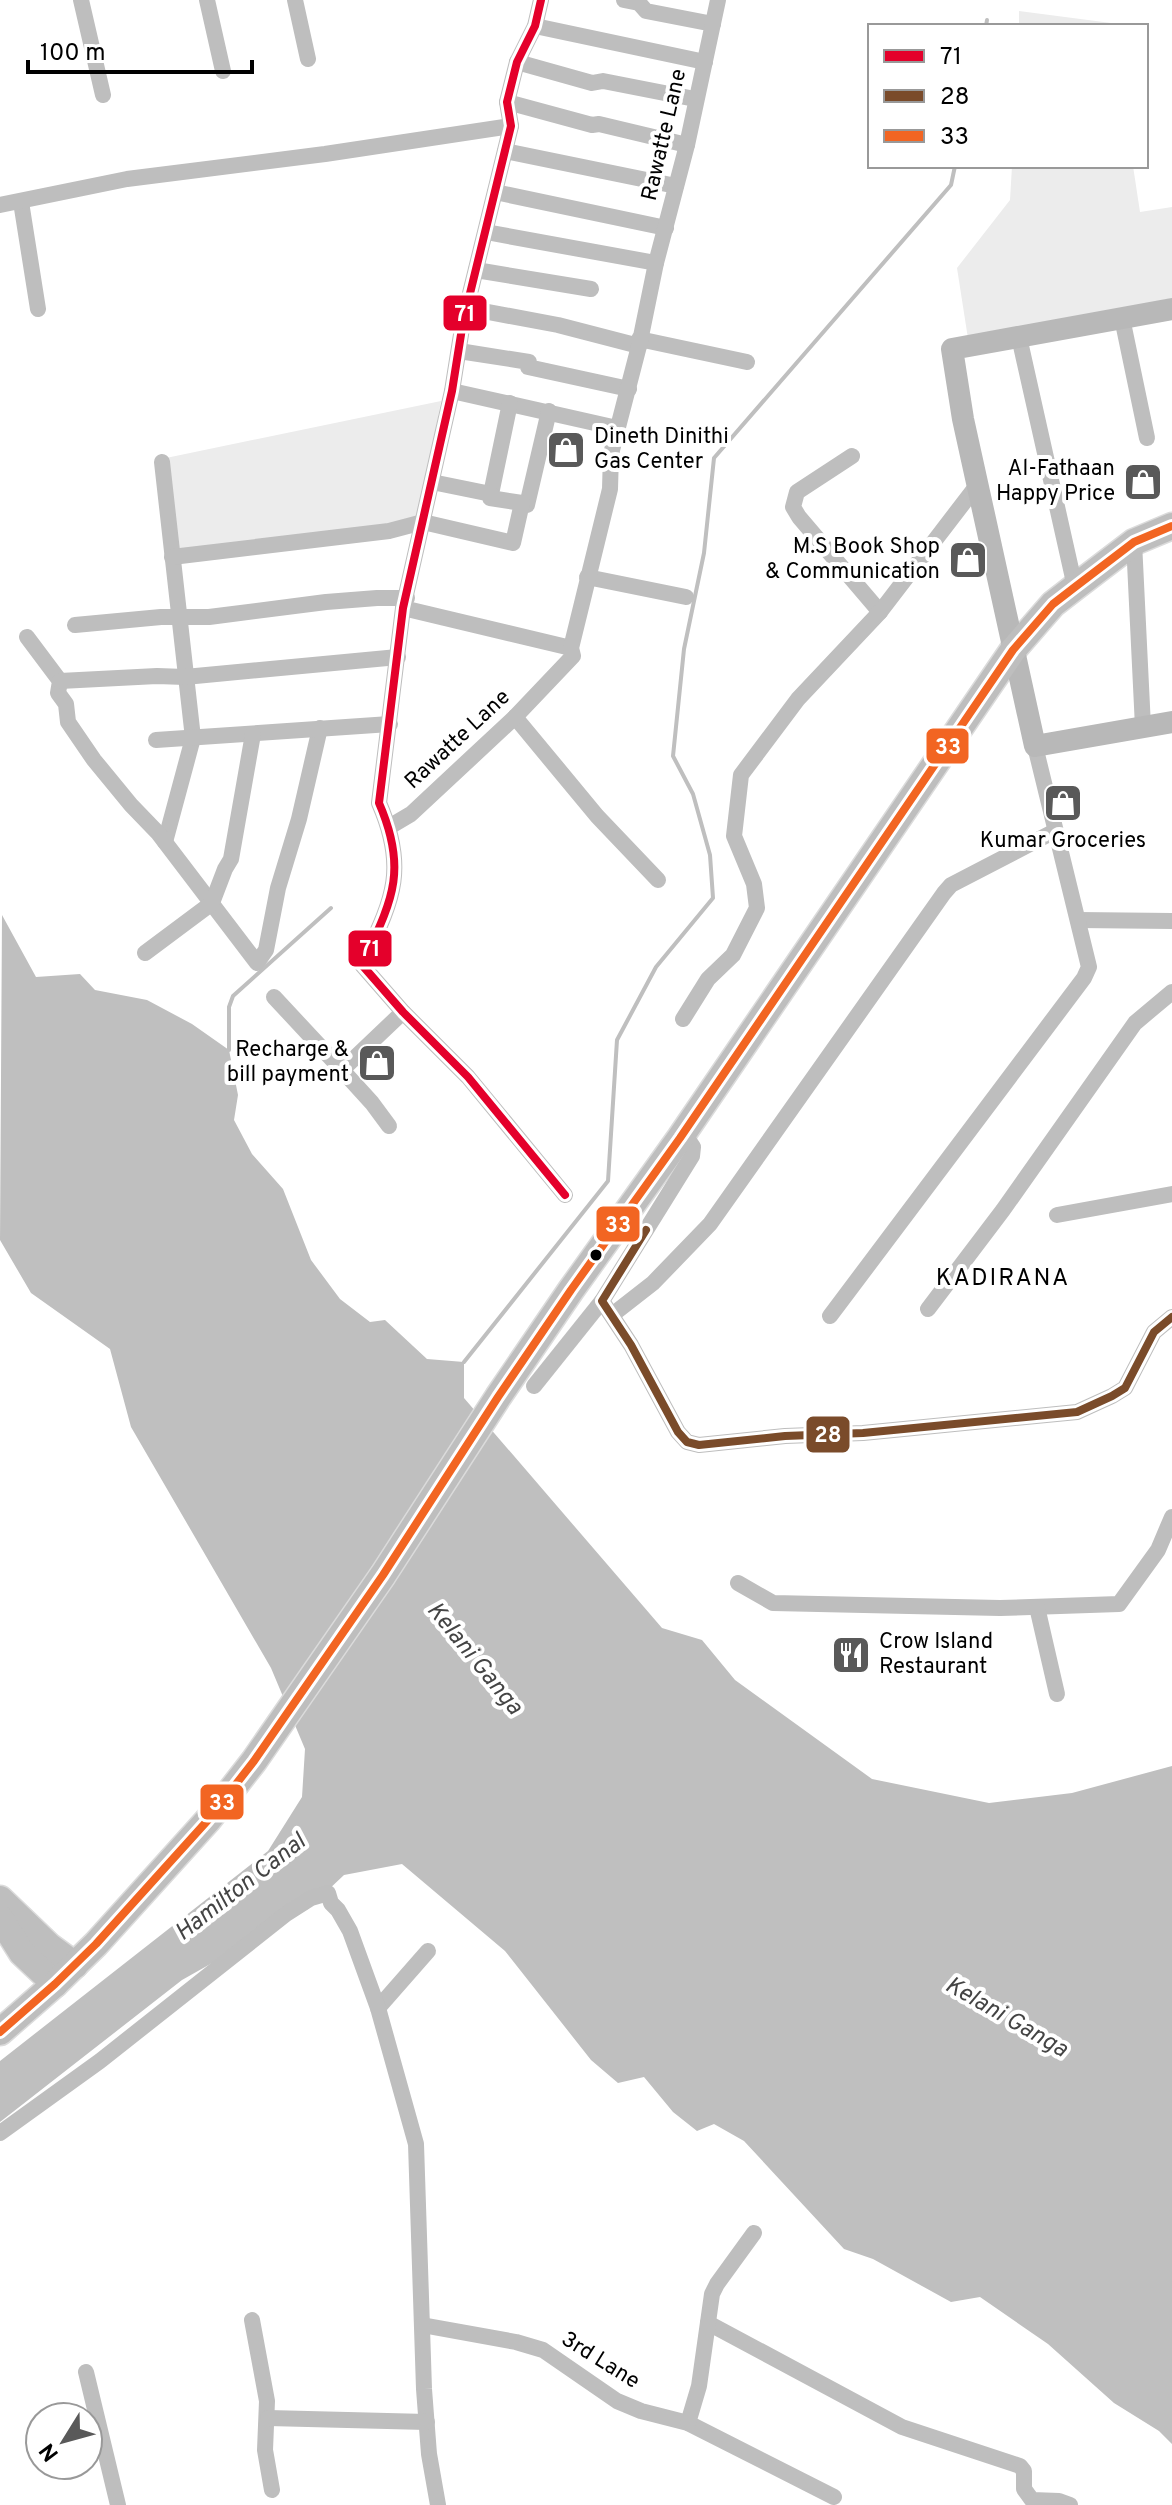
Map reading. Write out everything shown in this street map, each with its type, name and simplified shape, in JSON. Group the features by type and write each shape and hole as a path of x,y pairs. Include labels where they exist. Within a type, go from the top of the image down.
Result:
{"main road":[{"path":"0,2032 75,1965 208,1820 278,1726 383,1575 498,1397 680,1138 1013,650 1053,604 1134,542 1172,526"},
{"path":"0,1899 36,1935 75,1965"},
{"path":"0,1918 22,1953 55,1984"}],"street":[{"path":"81,0 103,95"},
{"path":"207,0 223,71"},
{"path":"295,0 308,59"},
{"name":"Rawatte Lane","path":"541,0 535,26 517,62 507,102 511,126 467,308 405,603 379,803 389,827 411,814 515,717 573,656 571,648 610,489 611,454 687,145 718,0"},
{"path":"624,0 639,3 646,11 713,24"},
{"path":"535,26 705,62"},
{"path":"517,62 592,83 603,81 695,99"},
{"path":"507,102 592,125 599,124 687,145"},
{"path":"0,205 127,179 511,126"},
{"path":"505,151 676,186"},
{"path":"495,192 666,228"},
{"path":"21,202 38,309"},
{"path":"486,232 656,263"},
{"path":"476,270 591,289"},
{"path":"467,308 747,362"},
{"path":"830,1316 1084,978 1089,967 1013,650 963,419 952,349 1172,309"},
{"path":"1122,318 1147,438"},
{"path":"1019,337 1075,587"},
{"path":"459,351 529,362 528,367 629,389"},
{"path":"452,391 617,428"},
{"path":"510,403 490,498 527,505 549,411"},
{"path":"852,456 797,492 793,507 880,612"},
{"path":"162,462 193,738 165,842"},
{"path":"432,482 491,494"},
{"path":"683,1019 708,979 733,955 757,908 754,884 734,836 741,775 798,699 880,612 978,484"},
{"path":"172,557 389,531 423,522 513,543 522,503"},
{"path":"1134,542 1143,727"},
{"path":"587,577 686,597"},
{"path":"75,625 377,598 571,648"},
{"path":"27,637 60,681 58,693 66,704 68,722 94,760 165,842 257,963 266,950 278,888 299,819 320,728"},
{"path":"60,681 185,677 398,657"},
{"path":"515,717 597,816 658,880"},
{"path":"1035,746 1172,722"},
{"path":"156,740 390,724"},
{"path":"145,953 212,903 231,859 253,734"},
{"path":"389,827 396,861 390,904 362,965 403,1012 468,1077 565,1195"},
{"path":"607,1308 653,1283 710,1224 951,885 1055,831"},
{"path":"1078,920 1172,921"},
{"path":"928,1309 1003,1210 1135,1023 1172,992"},
{"path":"274,997 372,1103 389,1126"},
{"path":"342,1070 403,1012"},
{"path":"534,1386 607,1308 692,1156 693,1147 689,1141 680,1138"},
{"path":"1057,1215 1172,1194"},
{"path":"607,1308 650,1378 678,1432 687,1442 699,1445 1077,1412 1125,1388 1154,1332 1172,1317"},
{"path":"738,1583 773,1603 1000,1608 1119,1604 1158,1550 1172,1517"},
{"path":"1037,1607 1057,1694"},
{"path":"0,2133 100,2061 286,1914 311,1898 328,1893 331,1903 350,1931 378,2008 416,2144 427,2422 438,2505"},
{"path":"378,2008 428,1951"},
{"path":"688,2423 699,2386 712,2294 754,2233"},
{"path":"252,2320 263,2371 268,2418 265,2450 272,2490"},
{"path":"708,2323 902,2427 1020,2466 1024,2471 1024,2489 1032,2500 1059,2501 1070,2505"},
{"name":"3rd Lane","path":"422,2325 543,2350 617,2401 641,2411 688,2423 834,2497"},
{"path":"86,2372 118,2505"},
{"path":"268,2418 427,2422"}],"shaded area":[{"path":"1019,11 1111,24 1019,24"},
{"path":"1012,168 1133,168 1140,212 1172,207 1172,298 969,345 957,268 1010,200"},
{"path":"441,401 418,525 176,551 166,458"}],"water":[{"path":"2,915 36,977 80,974 95,990 147,1000 192,1024 229,1050 238,1095 234,1120 252,1154 283,1189 311,1260 340,1299 370,1322 385,1320 427,1359 464,1362 464,1398 662,1628 702,1640 735,1680 872,1779 989,1803 1072,1793 1172,1766 1172,2444 1159,2431 1114,2403 1048,2344 980,2297 951,2302 873,2259 844,2249 744,2141 714,2124 697,2131 673,2112 644,2077 618,2083 591,2060 505,1951 402,1864 344,1875 308,1909 182,1980 0,2122 0,2061 268,1851 302,1797 305,1749 271,1668 131,1427 110,1349 31,1293 0,1240"}],"waterway":[{"path":"986,24 987,20"},
{"path":"464,1362 608,1181 617,1040 656,967 713,898 710,855 693,794 673,756 684,649 704,553 714,458 951,185 955,168"},
{"path":"229,1050 229,1007 233,996 331,908"}],"transit line":[{"name":"71","path":"541,0 535,26 517,62 507,102 511,126 463,322 452,391 403,608 379,803 393,849 393,886 362,965 403,1012 468,1077 565,1195"},
{"name":"33","path":"0,2032 96,1944 208,1820 254,1761 383,1575 571,1290 680,1138 1013,650 1053,604 1134,542 1172,526"},
{"name":"28","path":"646,1230 602,1301 631,1345 678,1432 687,1442 699,1445 1077,1412 1125,1388 1154,1332 1172,1317"}],"place":[{"name":"Dineth Dinithi Gas Center","path":"566,450"},
{"name":"Al-Fathaan Happy Price","path":"1143,482"},
{"name":"M.S Book Shop & Communication","path":"968,560"},
{"name":"Kumar Groceries","path":"1063,803"},
{"name":"Recharge & bill payment","path":"377,1063"},
{"name":"Crow Island Restaurant","path":"851,1655"}],"district":[{"name":"KADIRANA","path":"1003,1279"}],"water label":[{"name":"Kelani Ganga","path":"474,1659"},
{"name":"Hamilton Canal","path":"241,1888"},
{"name":"Kelani Ganga","path":"1006,2018"}]}
